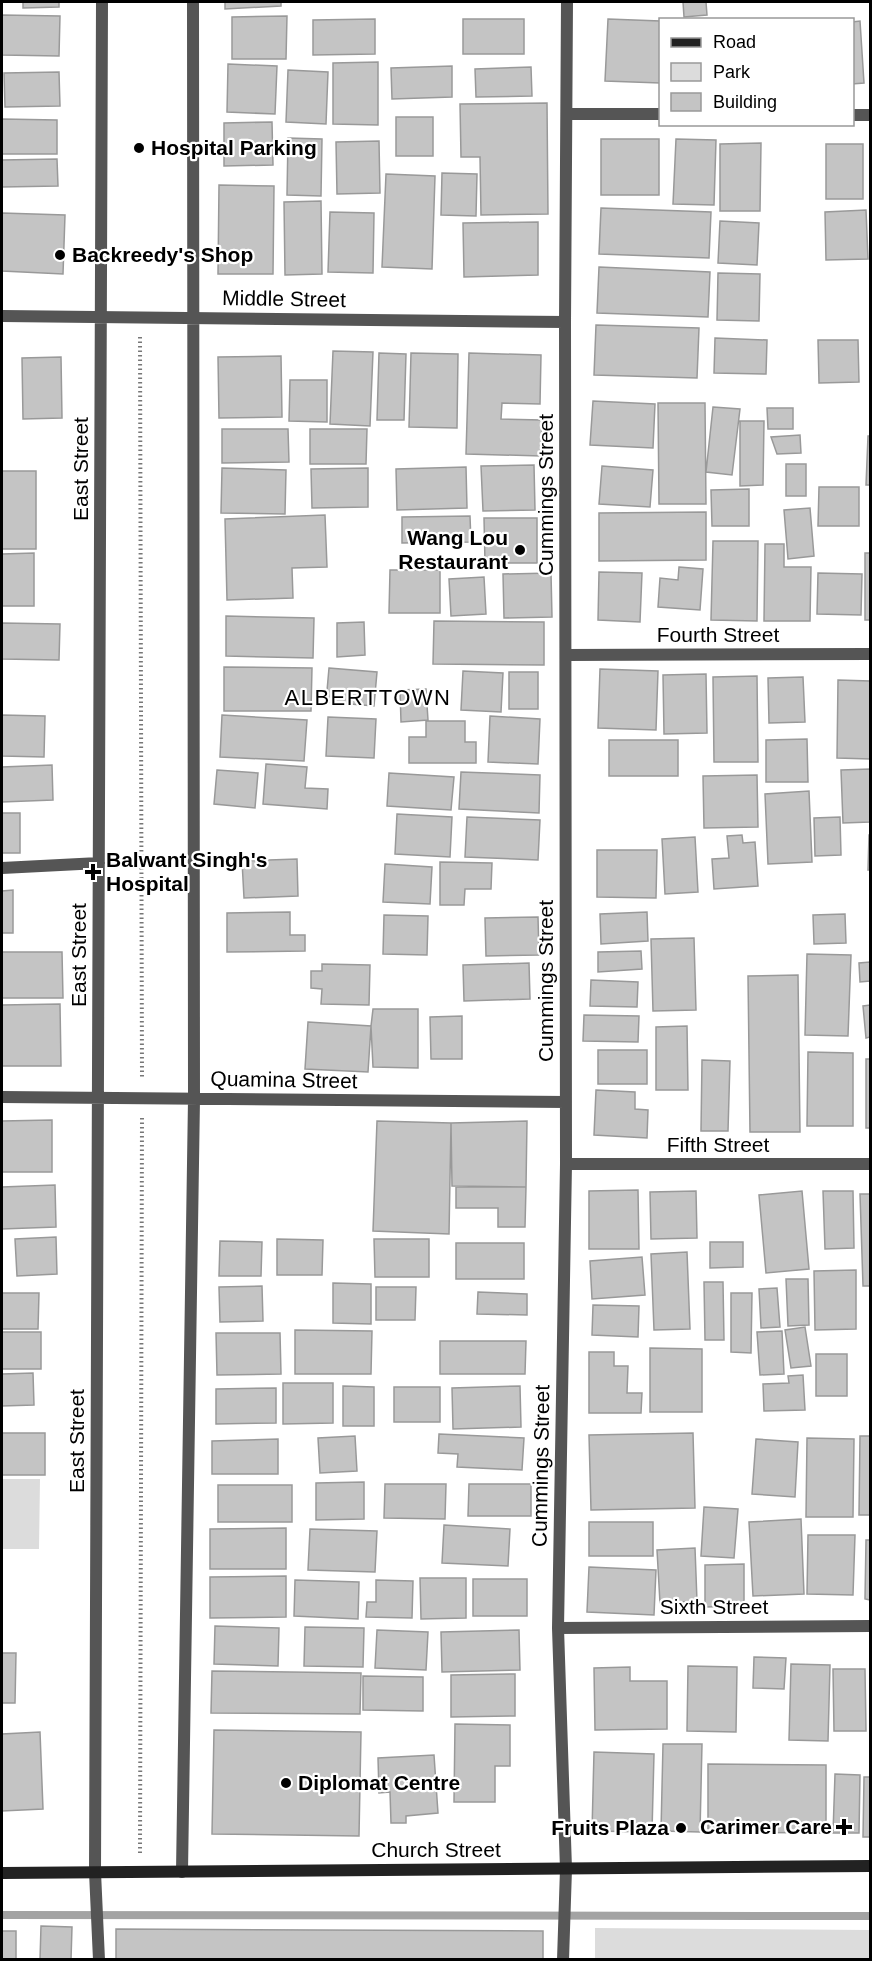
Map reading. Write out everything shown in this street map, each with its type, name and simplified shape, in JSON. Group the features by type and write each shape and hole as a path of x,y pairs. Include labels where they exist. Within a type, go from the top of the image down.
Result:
{"street":[{"name":"East Street","path":"99,1959 95,1872 102,2"},
{"path":"182,1872 194,1099 193,2"},
{"name":"Cummings Street","path":"563,1959 566,1869 558,1628 566,1164 567,2"},
{"path":"568,114 659,114"},
{"path":"854,115 870,115"},
{"name":"Middle Street","path":"2,316 566,321"},
{"name":"Fourth Street","path":"566,655 870,654"},
{"path":"2,868 99,863"},
{"name":"Quamina Street","path":"2,1097 566,1102"},
{"name":"Fifth Street","path":"566,1164 870,1164"},
{"name":"Sixth Street","path":"558,1628 870,1626"},
{"name":"Church Street","path":"2,1873 870,1866"}],"green space":[{"path":"2,1479 40,1479 39,1549 2,1549"},
{"path":"595,1928 870,1930 870,1959 595,1959"}],"building":[{"path":"23,2 59,2 59,7 23,8"},
{"path":"225,2 281,2 281,6 225,9"},
{"path":"683,2 706,2 707,15 684,17"},
{"path":"2,15 60,16 59,56 2,55"},
{"path":"287,16 286,59 232,59 232,17"},
{"path":"375,19 375,54 313,55 313,20"},
{"path":"463,19 524,19 524,54 463,54"},
{"path":"608,19 659,21 659,83 605,81"},
{"path":"860,21 864,83 854,84 854,22"},
{"path":"378,62 378,125 333,124 333,63"},
{"path":"228,64 277,66 275,114 227,112"},
{"path":"452,66 452,97 392,99 391,68"},
{"path":"531,67 532,96 476,97 475,69"},
{"path":"288,70 328,72 326,124 286,122"},
{"path":"59,72 60,106 5,107 4,73"},
{"path":"547,103 548,214 481,215 480,157 461,157 460,104"},
{"path":"396,117 433,117 433,156 396,156"},
{"path":"2,119 57,120 57,154 2,154"},
{"path":"272,122 273,165 224,166 224,123"},
{"path":"288,138 322,139 321,196 287,195"},
{"path":"601,139 659,139 659,195 601,195"},
{"path":"676,139 716,140 714,205 673,204"},
{"path":"379,141 380,193 337,194 336,142"},
{"path":"761,143 760,211 720,211 720,144"},
{"path":"826,144 863,144 863,199 826,199"},
{"path":"57,159 58,186 2,187 2,160"},
{"path":"442,173 477,174 476,216 441,215"},
{"path":"386,174 435,176 432,269 382,267"},
{"path":"219,185 274,186 273,274 218,274"},
{"path":"321,201 322,274 285,275 284,202"},
{"path":"601,208 711,212 709,258 599,254"},
{"path":"866,210 868,259 826,260 825,212"},
{"path":"330,212 374,213 373,273 328,272"},
{"path":"2,213 65,215 63,274 2,271"},
{"path":"720,221 759,223 757,265 718,263"},
{"path":"538,222 538,275 464,277 463,223"},
{"path":"599,267 710,272 708,317 597,313"},
{"path":"718,273 760,274 759,321 717,320"},
{"path":"596,325 699,328 697,378 594,375"},
{"path":"715,338 767,340 766,374 714,373"},
{"path":"818,340 858,340 859,382 819,383"},
{"path":"333,351 373,352 370,426 330,424"},
{"path":"379,353 406,354 404,420 377,420"},
{"path":"411,353 458,354 457,428 409,427"},
{"path":"469,353 541,355 540,404 502,403 501,419 542,420 541,456 466,454"},
{"path":"281,356 282,417 219,418 218,357"},
{"path":"61,357 62,418 23,419 22,358"},
{"path":"290,380 327,380 327,422 289,421"},
{"path":"593,401 655,404 653,448 590,445"},
{"path":"658,403 705,403 706,504 659,504"},
{"path":"713,407 740,409 732,475 706,472"},
{"path":"767,408 793,408 793,429 768,429"},
{"path":"740,421 764,421 763,485 740,486"},
{"path":"222,429 288,429 289,462 222,463"},
{"path":"310,429 367,429 366,464 310,464"},
{"path":"800,435 801,453 777,454 771,437"},
{"path":"868,436 870,436 870,485 866,485"},
{"path":"786,464 806,464 806,496 786,496"},
{"path":"534,465 535,510 483,511 481,466"},
{"path":"602,466 653,470 650,507 599,504"},
{"path":"466,467 467,508 397,510 396,469"},
{"path":"222,468 286,470 285,514 221,513"},
{"path":"368,468 368,507 312,508 311,469"},
{"path":"2,471 36,471 36,549 2,549"},
{"path":"819,487 859,487 859,526 818,526"},
{"path":"749,489 749,526 712,526 711,490"},
{"path":"810,508 814,556 788,559 784,510"},
{"path":"706,512 706,560 599,561 599,513"},
{"path":"325,515 327,567 292,568 293,598 227,600 225,519"},
{"path":"470,516 471,542 402,543 402,517"},
{"path":"484,518 537,518 537,563 485,563"},
{"path":"713,541 758,541 757,621 711,620"},
{"path":"765,544 784,544 784,567 811,567 810,621 764,621"},
{"path":"34,553 34,606 2,606 2,554"},
{"path":"865,553 870,553 870,620 865,620"},
{"path":"679,567 703,569 700,610 658,607 660,578 678,580"},
{"path":"390,570 440,570 440,613 389,613"},
{"path":"599,572 642,573 640,622 598,620"},
{"path":"551,573 552,617 504,618 503,574"},
{"path":"818,573 862,574 861,615 817,614"},
{"path":"484,577 486,614 451,616 449,579"},
{"path":"226,616 314,618 313,658 226,656"},
{"path":"434,621 544,622 544,665 433,664"},
{"path":"364,622 365,655 337,657 337,623"},
{"path":"2,623 60,624 59,660 2,659"},
{"path":"224,667 312,668 311,711 224,711"},
{"path":"329,668 377,672 374,706 326,702"},
{"path":"600,669 658,671 656,730 598,728"},
{"path":"463,671 503,673 501,712 461,710"},
{"path":"509,672 538,672 538,709 509,709"},
{"path":"706,674 707,733 664,734 663,675"},
{"path":"757,676 758,762 714,762 713,677"},
{"path":"803,677 805,722 769,723 768,678"},
{"path":"838,680 870,681 870,759 837,758"},
{"path":"426,689 428,720 401,722 400,690"},
{"path":"2,715 45,716 44,757 2,756"},
{"path":"222,715 307,720 304,761 220,757"},
{"path":"490,716 540,719 538,764 488,762"},
{"path":"328,717 376,719 374,758 326,756"},
{"path":"426,721 465,721 465,742 476,742 476,763 409,763 409,737 426,737"},
{"path":"807,739 808,782 766,782 766,740"},
{"path":"609,740 678,740 678,776 609,776"},
{"path":"266,764 307,767 305,788 328,789 327,809 263,804"},
{"path":"52,765 53,800 2,802 2,767"},
{"path":"870,769 870,822 843,823 841,770"},
{"path":"217,770 258,773 255,808 214,804"},
{"path":"461,772 540,775 539,813 459,809"},
{"path":"389,773 454,777 451,810 387,806"},
{"path":"757,775 758,827 704,828 703,776"},
{"path":"809,791 812,862 768,864 765,794"},
{"path":"2,813 20,813 20,853 2,853"},
{"path":"397,814 452,817 450,857 395,854"},
{"path":"467,817 540,820 538,860 465,857"},
{"path":"840,817 841,855 815,856 814,818"},
{"path":"742,835 743,843 755,842 758,886 714,889 712,859 729,858 727,836"},
{"path":"869,835 870,870 868,870"},
{"path":"695,837 698,892 665,894 662,839"},
{"path":"597,850 657,850 656,898 597,897"},
{"path":"297,859 298,896 244,898 242,861"},
{"path":"440,862 492,863 491,889 465,889 464,905 440,905"},
{"path":"385,864 432,867 430,904 383,902"},
{"path":"13,890 13,933 2,933 2,891"},
{"path":"290,912 290,935 305,935 305,951 227,952 227,913"},
{"path":"647,912 648,941 601,944 600,914"},
{"path":"845,914 846,943 814,944 813,915"},
{"path":"384,915 428,916 427,955 383,954"},
{"path":"538,917 539,955 486,956 485,918"},
{"path":"694,938 696,1010 653,1011 651,939"},
{"path":"641,951 642,969 598,972 598,952"},
{"path":"2,952 62,952 63,998 2,998"},
{"path":"807,954 851,955 848,1036 805,1035"},
{"path":"870,962 870,981 860,982 859,963"},
{"path":"529,963 530,999 464,1001 463,965"},
{"path":"322,964 370,965 369,1005 321,1004 322,989 311,988 311,971 322,971"},
{"path":"798,975 800,1132 750,1132 748,976"},
{"path":"591,980 638,982 637,1007 590,1006"},
{"path":"60,1004 61,1066 2,1066 2,1005"},
{"path":"870,1005 870,1037 866,1038 863,1006"},
{"path":"373,1009 418,1009 418,1068 373,1067 371,1026"},
{"path":"584,1015 639,1016 638,1042 583,1041"},
{"path":"462,1016 462,1059 431,1059 430,1017"},
{"path":"308,1022 371,1026 368,1072 305,1069"},
{"path":"687,1026 688,1090 656,1090 656,1027"},
{"path":"598,1050 647,1050 647,1084 598,1084"},
{"path":"808,1052 853,1053 853,1126 807,1126"},
{"path":"866,1059 870,1059 870,1128 866,1128"},
{"path":"702,1060 730,1061 728,1131 701,1131"},
{"path":"596,1090 635,1092 635,1109 648,1110 647,1138 594,1135"},
{"path":"52,1120 52,1172 2,1172 2,1121"},
{"path":"377,1121 451,1123 449,1234 373,1231"},
{"path":"527,1121 526,1187 452,1186 451,1123"},
{"path":"55,1185 56,1227 2,1229 2,1187"},
{"path":"456,1187 526,1187 525,1227 498,1227 498,1208 456,1208"},
{"path":"638,1190 639,1249 589,1249 589,1191"},
{"path":"696,1191 697,1238 651,1239 650,1192"},
{"path":"802,1191 809,1269 766,1273 759,1195"},
{"path":"823,1191 853,1191 854,1248 825,1249"},
{"path":"860,1194 870,1194 870,1286 863,1286"},
{"path":"56,1237 57,1274 17,1276 15,1239"},
{"path":"277,1239 323,1240 322,1275 277,1275"},
{"path":"374,1239 429,1239 429,1277 375,1277"},
{"path":"220,1241 262,1242 261,1276 219,1276"},
{"path":"710,1242 743,1242 743,1267 710,1268"},
{"path":"456,1243 524,1243 524,1279 456,1279"},
{"path":"687,1252 690,1329 654,1330 651,1254"},
{"path":"642,1257 645,1295 592,1299 590,1261"},
{"path":"856,1270 856,1329 815,1330 814,1271"},
{"path":"786,1279 808,1279 809,1325 788,1326"},
{"path":"704,1282 723,1282 724,1340 705,1340"},
{"path":"333,1283 371,1284 371,1324 333,1323"},
{"path":"262,1286 263,1321 220,1322 219,1287"},
{"path":"376,1287 416,1287 415,1320 376,1320"},
{"path":"777,1288 780,1327 761,1328 759,1289"},
{"path":"478,1292 527,1294 527,1315 477,1314"},
{"path":"2,1293 39,1293 38,1329 2,1329"},
{"path":"731,1293 752,1293 751,1353 731,1352"},
{"path":"593,1305 639,1306 638,1337 592,1335"},
{"path":"805,1327 811,1366 791,1368 785,1330"},
{"path":"295,1330 372,1331 371,1374 295,1374"},
{"path":"782,1331 784,1374 760,1375 757,1332"},
{"path":"2,1332 41,1332 41,1369 2,1369"},
{"path":"216,1333 280,1333 281,1374 217,1375"},
{"path":"440,1341 526,1341 525,1374 440,1374"},
{"path":"650,1348 702,1349 702,1412 650,1412"},
{"path":"589,1352 614,1352 614,1366 628,1366 627,1393 642,1393 641,1413 589,1413"},
{"path":"816,1354 847,1354 847,1396 816,1396"},
{"path":"33,1373 34,1405 2,1406 2,1374"},
{"path":"803,1375 805,1410 764,1411 763,1384 789,1383 788,1376"},
{"path":"283,1383 333,1383 333,1423 283,1424"},
{"path":"343,1386 374,1387 374,1426 343,1426"},
{"path":"520,1386 521,1427 453,1429 452,1388"},
{"path":"394,1387 440,1387 440,1422 394,1422"},
{"path":"276,1388 276,1423 216,1424 216,1389"},
{"path":"2,1433 45,1433 45,1475 2,1475"},
{"path":"693,1433 695,1508 591,1510 589,1435"},
{"path":"439,1434 524,1438 522,1470 457,1467 458,1454 438,1453"},
{"path":"355,1436 357,1471 320,1473 318,1438"},
{"path":"860,1436 870,1436 870,1515 859,1515"},
{"path":"807,1438 854,1439 853,1517 806,1517"},
{"path":"278,1439 278,1474 212,1474 212,1441"},
{"path":"756,1439 798,1442 795,1497 752,1494"},
{"path":"364,1482 364,1519 316,1520 316,1483"},
{"path":"385,1484 446,1484 445,1519 384,1518"},
{"path":"469,1484 531,1484 531,1516 468,1516"},
{"path":"218,1485 292,1485 292,1522 218,1522"},
{"path":"704,1507 738,1509 734,1558 701,1556"},
{"path":"801,1519 804,1594 753,1596 749,1522"},
{"path":"589,1522 653,1522 653,1556 589,1556"},
{"path":"444,1525 510,1529 508,1566 442,1563"},
{"path":"286,1528 286,1569 210,1569 210,1529"},
{"path":"310,1529 377,1531 375,1572 308,1570"},
{"path":"808,1535 855,1535 853,1595 807,1594"},
{"path":"866,1540 870,1540 870,1600 865,1599"},
{"path":"695,1548 697,1601 660,1603 657,1550"},
{"path":"744,1564 744,1606 705,1607 705,1565"},
{"path":"589,1567 656,1570 654,1615 587,1612"},
{"path":"286,1576 286,1617 210,1618 210,1577"},
{"path":"420,1578 466,1578 466,1618 421,1619"},
{"path":"473,1579 527,1579 527,1616 473,1616"},
{"path":"295,1580 359,1582 358,1619 294,1616"},
{"path":"376,1580 413,1581 412,1618 366,1617 367,1602 376,1602"},
{"path":"215,1626 279,1628 278,1666 214,1664"},
{"path":"305,1627 364,1628 363,1667 304,1666"},
{"path":"377,1630 428,1632 426,1670 375,1668"},
{"path":"519,1630 520,1670 442,1672 441,1632"},
{"path":"2,1653 16,1653 15,1703 2,1703"},
{"path":"754,1657 786,1658 784,1689 753,1688"},
{"path":"791,1664 830,1665 828,1741 789,1740"},
{"path":"688,1666 737,1667 736,1732 687,1731"},
{"path":"630,1667 630,1681 667,1681 667,1729 595,1730 594,1668"},
{"path":"833,1669 865,1669 866,1731 834,1731"},
{"path":"212,1671 361,1673 360,1714 211,1713"},
{"path":"515,1674 515,1716 451,1717 451,1675"},
{"path":"363,1676 423,1677 423,1711 363,1710"},
{"path":"455,1724 510,1725 510,1766 495,1766 495,1802 454,1802"},
{"name":"Diplomat Centre","path":"214,1730 361,1732 359,1836 212,1834"},
{"path":"40,1732 43,1809 2,1811 2,1734"},
{"path":"663,1744 702,1744 700,1832 661,1831"},
{"path":"594,1752 654,1754 652,1832 592,1831"},
{"path":"434,1755 438,1813 406,1816 406,1823 391,1823 390,1792 379,1793 378,1758"},
{"path":"708,1764 826,1765 826,1833 708,1832"},
{"path":"835,1774 860,1775 859,1833 833,1833"},
{"path":"864,1777 870,1777 870,1837 863,1837"},
{"path":"41,1926 72,1927 71,1960 40,1960"},
{"path":"116,1929 543,1931 543,1960 116,1960"},
{"path":"2,1931 16,1931 16,1960 2,1960"}],"waterway":[{"path":"2,1915 870,1916"}],"place":[{"name":"Hospital Parking","path":"139,148"},
{"name":"Backreedy's Shop","path":"60,255"},
{"name":"Wang Lou Restaurant","path":"520,550"},
{"name":"Balwant Singh's Hospital","path":"93,872"},
{"name":"Diplomat Centre","path":"286,1783"},
{"name":"Carimer Care","path":"844,1827"},
{"name":"Fruits Plaza","path":"681,1828"}],"district":[{"name":"ALBERTTOWN","path":"368,697"}]}
